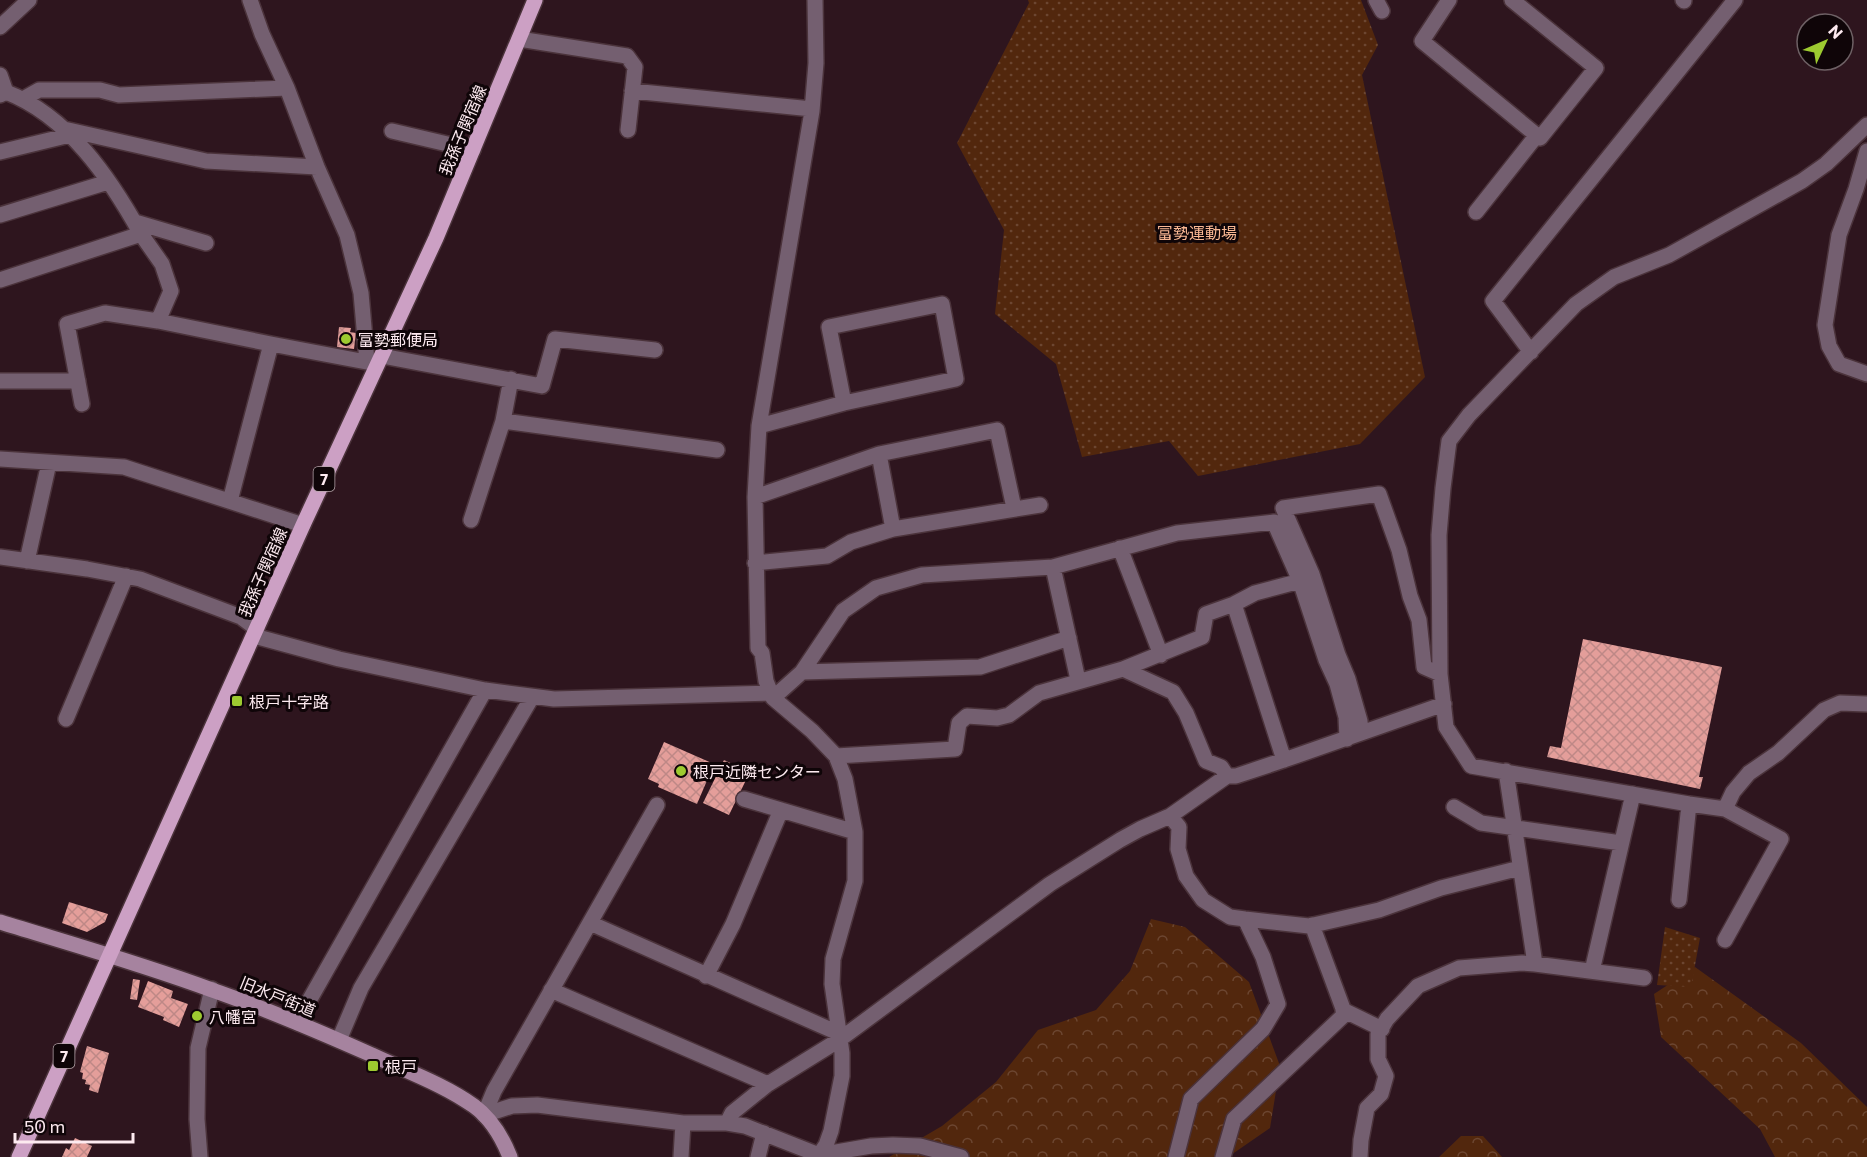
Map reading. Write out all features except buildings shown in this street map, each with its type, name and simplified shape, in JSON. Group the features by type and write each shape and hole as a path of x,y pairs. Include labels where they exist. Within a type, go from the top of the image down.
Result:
{"main road":[{"name":"我孫子関宿線","path":"19,1157 375,361 473,150 534,0"}],"street":[{"path":"0,27 29,0"},
{"path":"250,0 262,34 287,88 317,167 347,235 375,361"},
{"path":"815,0 816,63 812,109 759,426 755,497 755,563 758,648 762,653 765,681 772,696 812,731 836,756 844,778 855,831 855,881 833,959 832,984 842,1053 842,1076 831,1131 819,1156"},
{"path":"1449,0 1422,41 1540,138 1596,68 1512,0"},
{"path":"1531,352 1493,302 1735,0"},
{"path":"519,39 627,56 635,68 628,130"},
{"path":"0,75 3,94 23,99 55,120 88,154 162,264 171,291 158,321"},
{"path":"23,99 39,90 100,90 120,95 287,88"},
{"path":"632,91 812,109"},
{"path":"1725,940 1780,839 1725,809 1471,766 1446,727 1440,674 1439,535 1449,441 1469,415 1576,304 1614,277 1669,255 1802,181 1826,164 1867,125"},
{"path":"392,131 473,150"},
{"path":"0,152 67,132 206,161 317,167"},
{"path":"1476,212 1537,135"},
{"path":"1867,151 1839,235 1825,325 1829,346 1839,364 1867,374"},
{"path":"0,215 108,182"},
{"path":"0,279 138,228 206,243"},
{"path":"759,426 844,403 956,379 942,304 829,327 844,403"},
{"path":"82,404 67,324 105,313 158,321 271,344 375,361 511,379 542,386 555,339 655,350"},
{"path":"230,501 271,344"},
{"path":"471,520 503,421 511,379"},
{"path":"0,381 78,381"},
{"path":"503,421 717,450"},
{"path":"755,497 879,454 997,430 1014,508"},
{"path":"879,454 893,530"},
{"path":"0,459 124,467 303,525"},
{"path":"27,561 49,463"},
{"path":"1354,736 1360,721 1348,679 1312,574 1283,508 1379,494 1399,550 1410,596 1419,620 1424,667 1440,674"},
{"path":"755,563 828,556 851,542 893,530 1041,505"},
{"path":"0,557 126,576 241,617 255,633 339,659 484,690 554,699 772,696 802,672 843,611 876,588 922,575 1053,567 1177,534 1274,522 1300,581 1354,736"},
{"path":"1120,548 1161,655"},
{"path":"1053,567 1078,681"},
{"path":"66,719 126,576"},
{"path":"836,756 954,749 960,723 967,716 997,718 1009,715 1039,693 1123,669 1161,655 1202,637 1206,614 1234,604 1255,593 1300,581"},
{"path":"1234,604 1284,760"},
{"path":"802,672 980,667 1068,638"},
{"path":"1123,669 1173,692 1186,713 1206,760 1221,767 1227,777"},
{"path":"298,1023 484,690"},
{"path":"339,1041 361,988 532,697"},
{"path":"1725,809 1733,792 1749,773 1778,753 1824,710 1840,703 1867,704"},
{"path":"727,1123 732,1113 768,1084 839,1036 1050,884 1140,829 1170,816 1227,777 1284,760 1444,704"},
{"path":"1506,771 1535,964"},
{"path":"1592,971 1633,794"},
{"path":"744,799 855,831"},
{"path":"1679,900 1689,804"},
{"path":"484,1115 493,1094 551,990 657,805"},
{"path":"1454,807 1481,823 1621,843"},
{"path":"706,976 733,924 782,810"},
{"path":"1170,816 1179,827 1178,849 1186,876 1203,900 1230,917 1312,925 1379,910 1441,888 1520,868"},
{"path":"1176,1157 1191,1099 1263,1029 1278,1004 1263,957 1245,919"},
{"name":"旧水戸街道","path":"0,922 212,989 298,1023 452,1093 484,1115 501,1136 510,1157"},
{"path":"590,923 839,1036"},
{"path":"1223,1157 1234,1119 1345,1014 1312,925"},
{"path":"1360,1157 1367,1108 1381,1094 1386,1076 1378,1059 1378,1035 1387,1019 1418,986 1459,968 1522,963 1644,978"},
{"path":"200,1157 197,1119 198,1048 212,989"},
{"path":"551,990 768,1084"},
{"path":"1343,1010 1382,1029"},
{"path":"484,1115 512,1106 537,1105 683,1123 727,1123 745,1126 819,1156 871,1146 902,1145 920,1146 961,1157"},
{"path":"681,1157 683,1123"},
{"path":"758,1157 764,1133"}],"green space":[{"name":"富勢運動場","path":"1028,0 1361,0 1378,45 1362,75 1425,377 1360,444 1198,476 1169,441 1082,457 1056,364 995,314 1004,230 957,143 1029,3"},
{"path":"1151,919 1185,927 1249,982 1280,1066 1270,1128 1228,1157 889,1157 942,1126 996,1082 1038,1030 1096,1010 1130,971"},
{"path":"1665,927 1700,938 1691,987 1657,985"},
{"path":"1695,967 1801,1043 1867,1107 1867,1157 1775,1157 1760,1129 1661,1037 1654,994"},
{"path":"1461,1136 1483,1136 1502,1157 1439,1157"}],"place":[{"name":"富勢郵便局","path":"346,339"},
{"name":"根戸十字路","path":"237,701"},
{"name":"根戸近隣センター","path":"681,771"},
{"name":"八幡宮","path":"197,1016"},
{"name":"根戸","path":"373,1066"}]}
